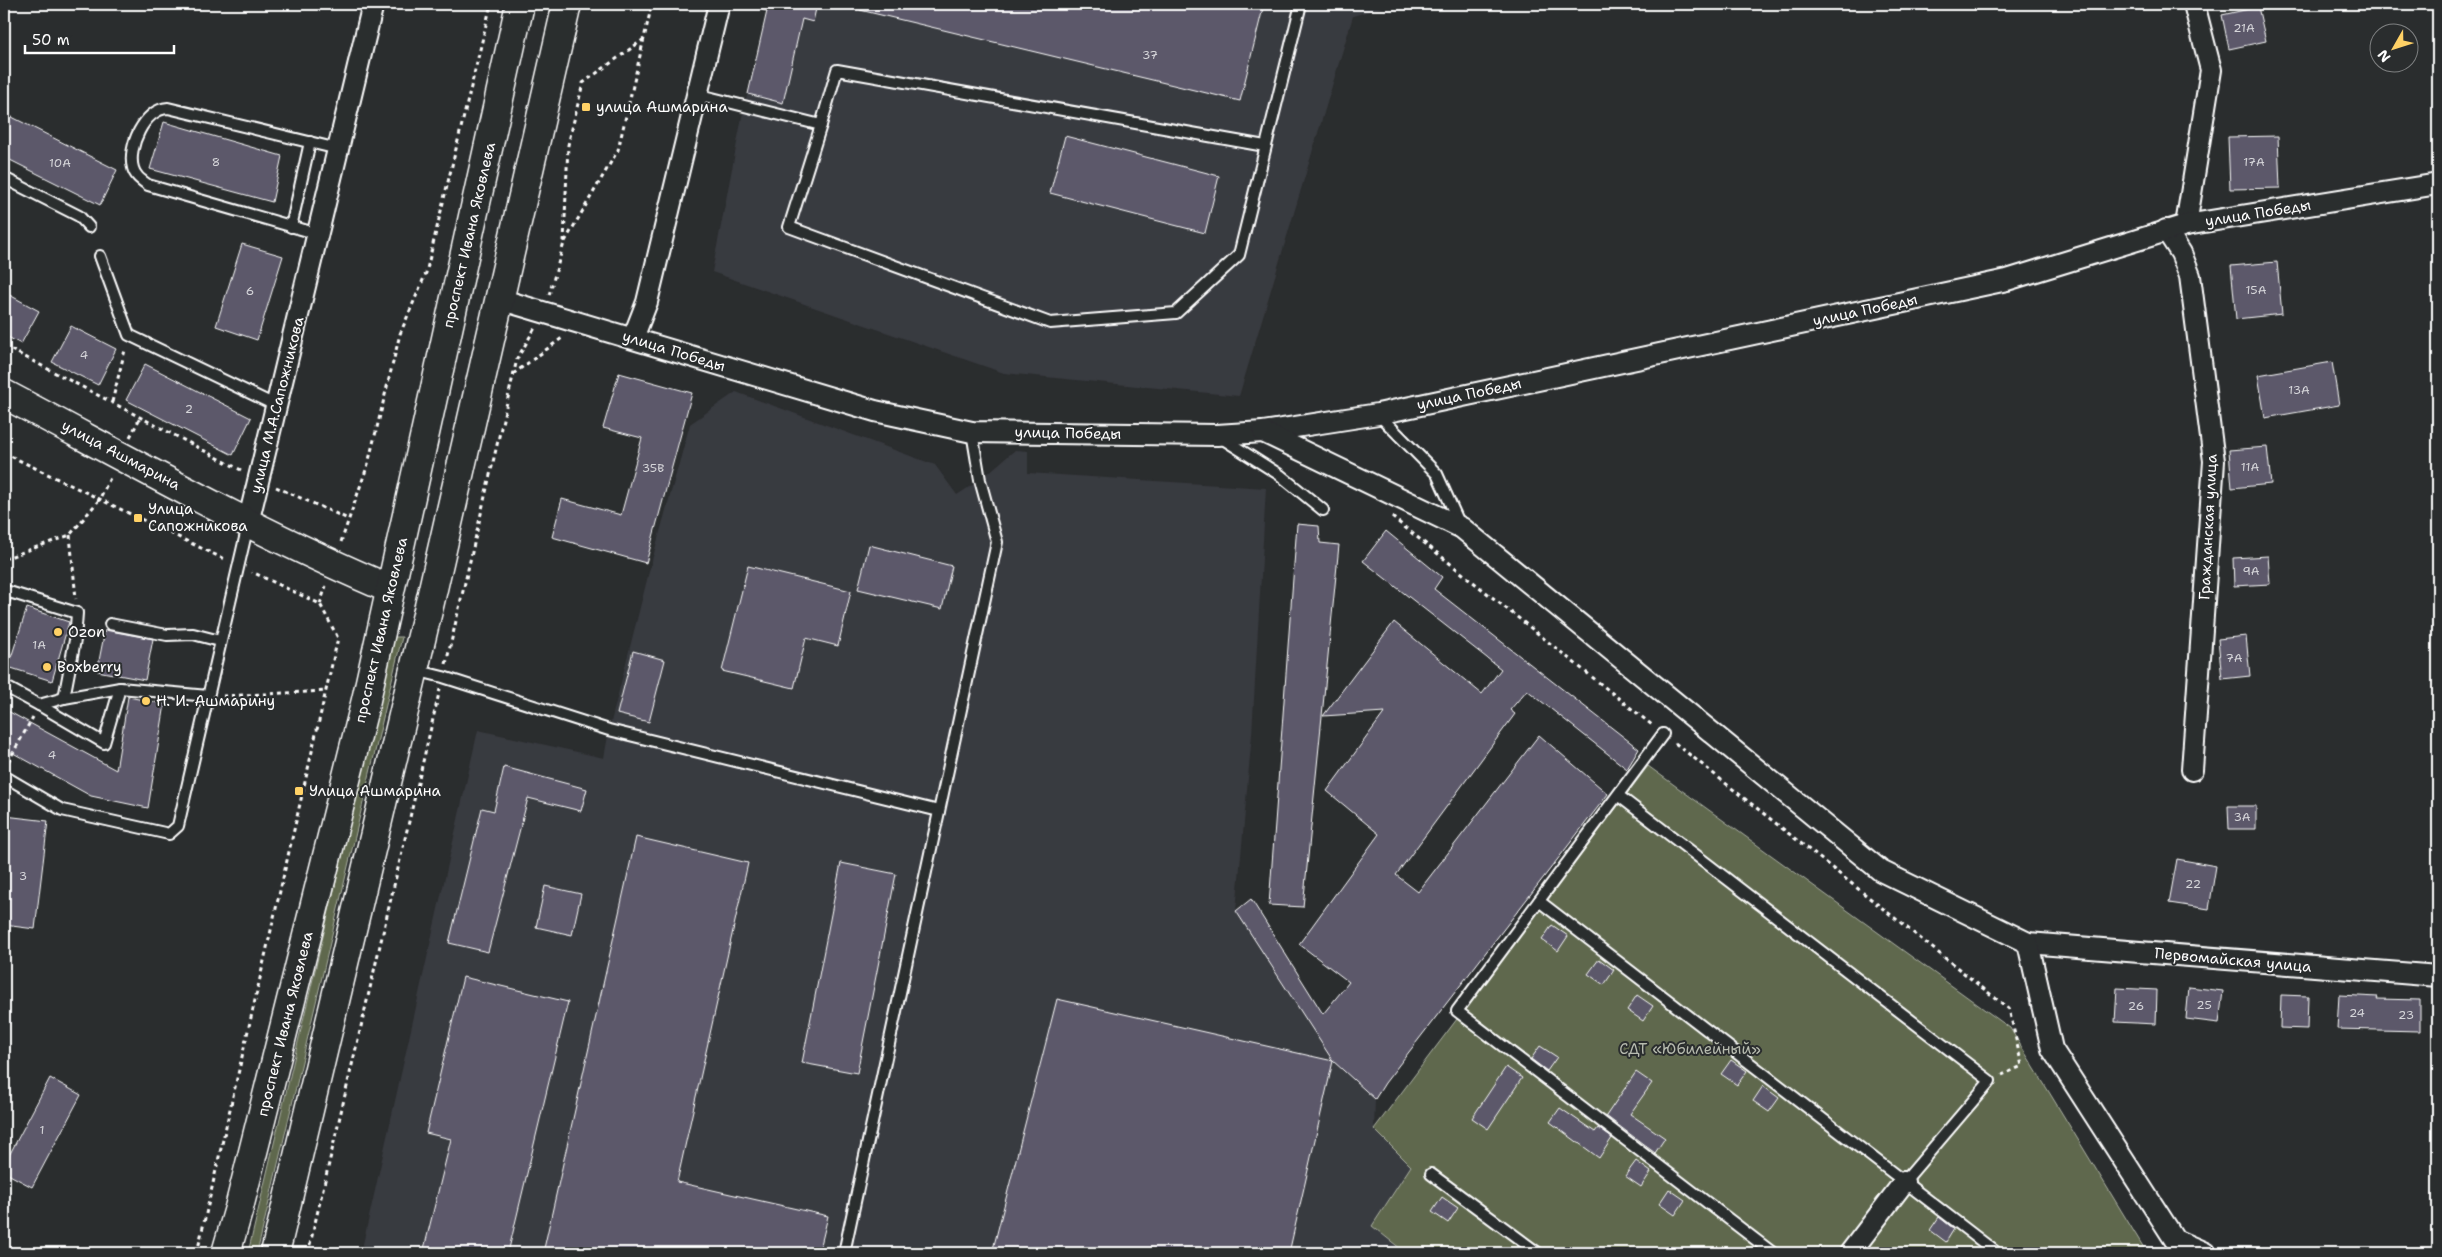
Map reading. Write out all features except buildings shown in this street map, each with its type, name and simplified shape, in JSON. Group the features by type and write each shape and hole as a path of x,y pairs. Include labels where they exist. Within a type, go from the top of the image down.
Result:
{"main road":[{"name":"проспект Ивана Яковлева","path":"226,1253 240,1208 366,700 520,4"},
{"path":"275,1253 430,602 567,4"},
{"name":"улица Ашмарина","path":"4,394 248,523 333,565 390,589 430,602"}],"street":[{"name":"улица М.А.Сапожникова","path":"248,523 373,4"},
{"path":"633,338 647,302 719,4"},
{"path":"2186,224 2211,70 2194,4"},
{"name":"улица Победы","path":"499,299 875,411 972,432 1217,435 1263,432 1378,414 2007,280 2186,224 2438,184"},
{"name":"Гражданская улица","path":"2166,230 2181,253 2190,276 2214,461 2192,770"},
{"path":"1263,432 1462,528 1709,728 1881,871 2028,943 2052,1049 2174,1240 2205,1253"},
{"name":"Первомайская улица","path":"2028,943 2438,976"},
{"path":"1850,1253 1904,1182"}],"lane":[{"path":"1265,146 838,70 789,226 1050,323 1176,313 1239,255 1301,4"},
{"path":"696,94 821,126"},
{"path":"318,234 148,185 135,174 132,167 133,153 143,120 162,108 338,149"},
{"path":"291,227 310,142"},
{"path":"4,178 79,216 89,227"},
{"path":"100,256 129,335 277,406"},
{"path":"1378,414 1437,474 1462,528"},
{"path":"844,1253 997,542 980,480 972,432"},
{"path":"1217,435 1280,475 1323,510"},
{"name":"улица М.А.Сапожникова","path":"4,776 62,810 169,834 178,826 248,523"},
{"path":"4,600 6,591 77,613 75,640 64,698"},
{"path":"110,624 166,636 193,634 220,641"},
{"path":"414,670 442,677 609,730 939,811"},
{"path":"4,686 104,744 120,688"},
{"path":"39,706 64,698 120,688 208,696"},
{"path":"1663,734 1619,796 1456,1011 1773,1253"},
{"path":"1619,796 1990,1080 1904,1182"},
{"path":"1539,901 1997,1253"},
{"path":"1431,1174 1538,1253"}],"path":[{"path":"340,542 368,464 400,334 426,273 491,4"},
{"path":"564,244 618,150 652,4"},
{"path":"549,297 564,244 568,145 583,83 644,38"},
{"path":"513,374 581,324"},
{"path":"308,1253 516,359 536,326"},
{"path":"112,402 129,335"},
{"path":"4,346 259,480 348,519"},
{"path":"4,453 320,604 338,638 197,1253"},
{"path":"4,559 70,535 99,500"},
{"path":"1389,513 1394,520 2009,1009 2022,1066 1990,1080"},
{"path":"70,535 77,613"},
{"path":"320,604 328,578"},
{"path":"208,696 327,691"},
{"path":"4,770 39,706"}],"shaded area":[{"path":"769,4 1391,4 1353,16 1239,396 1004,373 712,272 742,117"},
{"path":"736,392 935,465 957,495 980,480 1015,450 1028,451 1028,473 1266,488 1252,734 1236,911 1333,1061 1375,1099 1374,1129 1411,1166 1372,1226 1406,1253 361,1253 478,730 604,758 609,730 651,564 690,424"}],"green space":[{"path":"394,637 402,637 257,1253 248,1253"},
{"name":"СДТ «Юбилейный»","path":"1648,766 2010,1028 2147,1253 1406,1253 1372,1226 1411,1166 1374,1129"}],"place":[{"name":"улица Ашмарина","path":"586,107"},
{"name":"Улица Сапожникова","path":"138,518"},
{"name":"Ozon","path":"58,632"},
{"name":"Boxberry","path":"47,667"},
{"name":"Н. И. Ашмарину","path":"146,701"},
{"name":"Улица Ашмарина","path":"299,791"}]}
